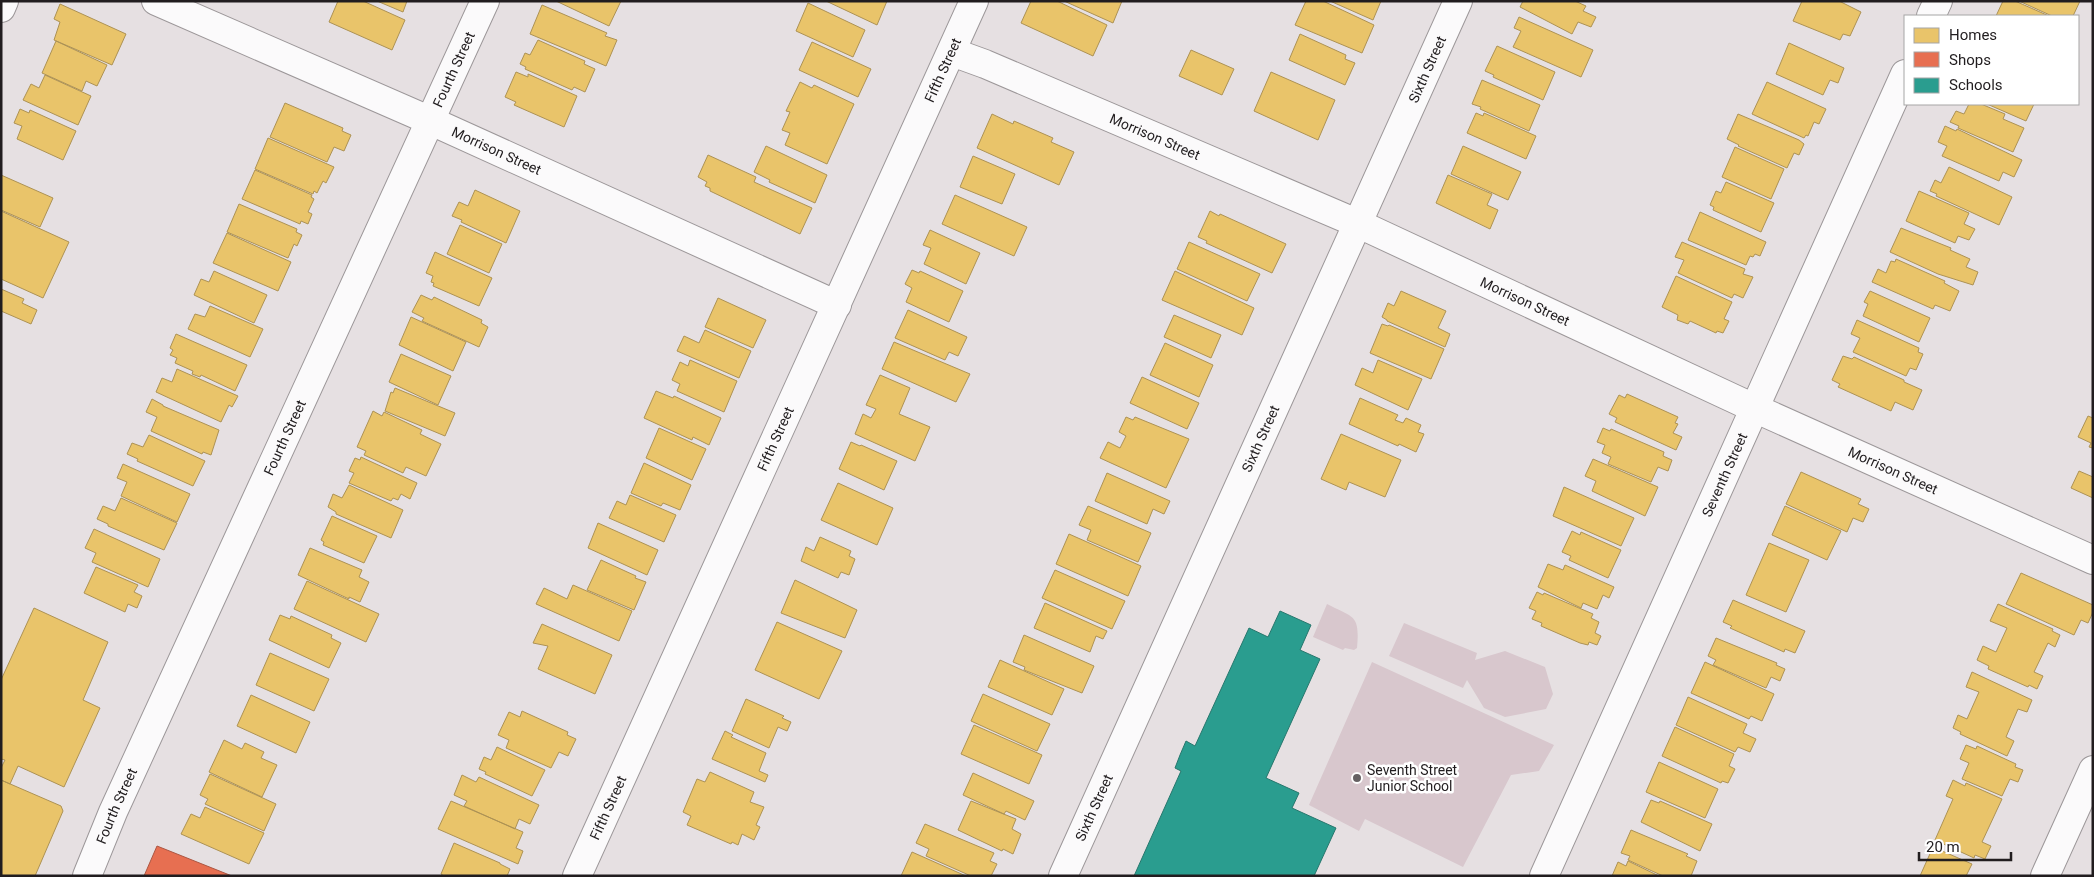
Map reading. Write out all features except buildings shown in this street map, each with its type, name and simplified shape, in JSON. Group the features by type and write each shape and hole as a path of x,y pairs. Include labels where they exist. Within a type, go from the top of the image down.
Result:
{"street":[{"path":"1,8 4,1"},
{"name":"Morrison Street","path":"156,1 431,121 837,305"},
{"name":"Fourth Street","path":"87,876 122,793 485,1"},
{"name":"Fifth Street","path":"577,876 974,1"},
{"name":"Sixth Street","path":"1063,876 1359,224 1458,1"},
{"path":"1931,15 1938,1"},
{"name":"Morrison Street","path":"952,52 985,64 1359,224 1754,408 2093,560"},
{"name":"Seventh Street","path":"1544,876 1904,76"},
{"path":"2045,876 2093,770"}],"shaded area":[{"path":"1327,604 1349,615 1356,623 1358,637 1357,648 1354,650 1345,648 1343,650 1313,637"},
{"path":"1404,623 1477,653 1475,660 1505,651 1545,667 1553,694 1546,709 1505,717 1484,708 1467,680 1463,688 1389,656"},
{"path":"1372,662 1554,745 1539,771 1511,775 1463,867 1365,819 1359,831 1309,805"}],"place":[{"name":"Seventh Street Junior School","path":"1357,778"}]}
